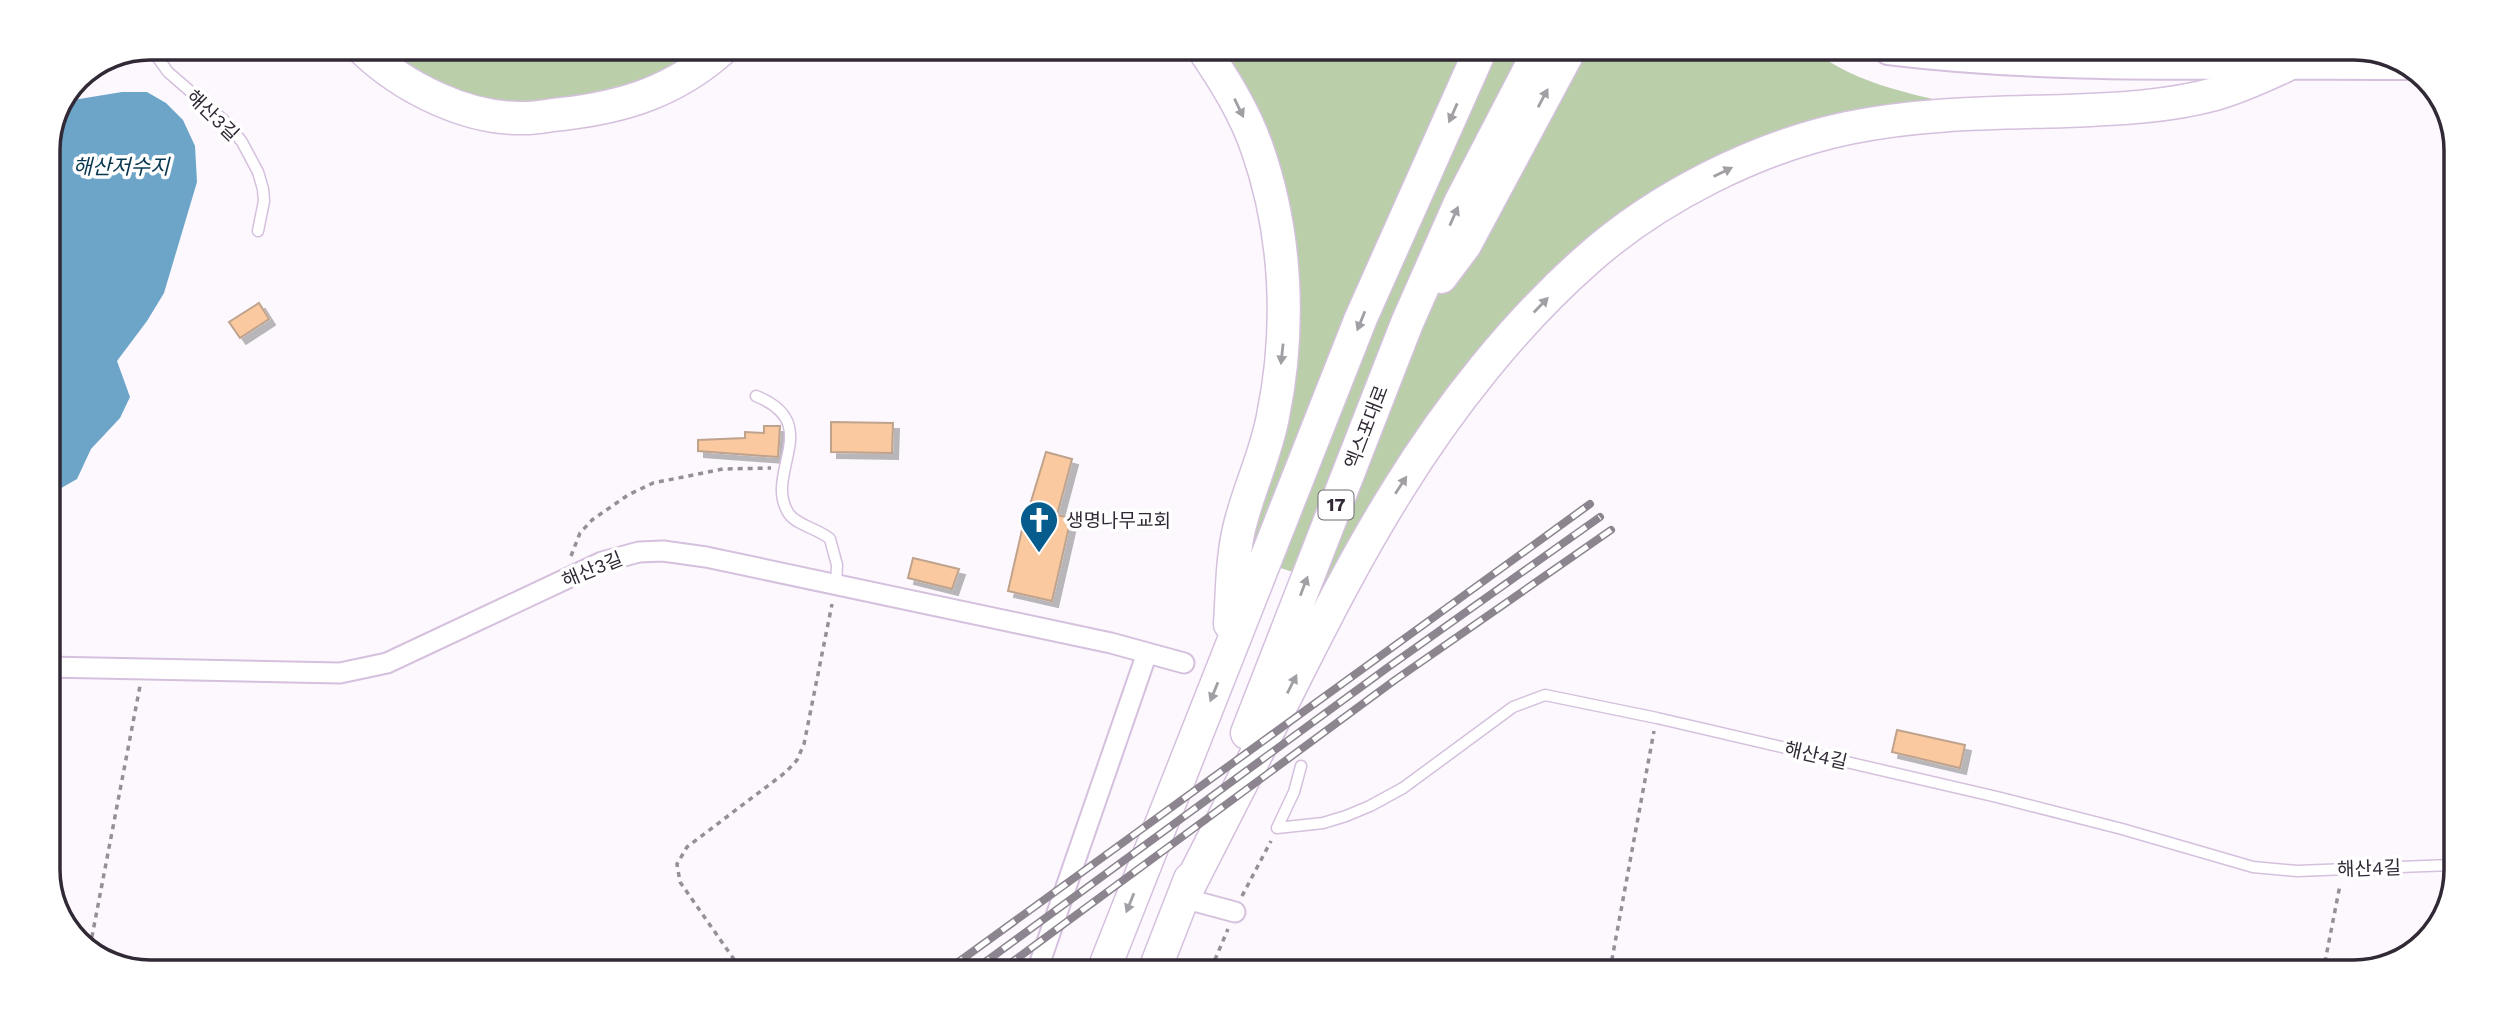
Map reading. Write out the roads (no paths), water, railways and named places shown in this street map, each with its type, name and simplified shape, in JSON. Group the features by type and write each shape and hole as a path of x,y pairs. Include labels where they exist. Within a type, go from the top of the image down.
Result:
{"highway":[{"path":"376,60 400,80 416,89 458,106 510,118 561,114 622,104 661,90 708,60"},
{"path":"409,60 421,69 458,86 561,114"},
{"path":"1211,60 1226,82 1257,147 1269,187 1277,231 1284,308 1283,345 1274,414 1239,531 1227,657"},
{"name":"17","path":"1108,960 1362,318 1476,60"},
{"name":"엑스포대로","path":"1159,960 1407,323 1460,203 1534,60"},
{"path":"1407,323 1465,245 1564,60"},
{"path":"1183,898 1349,572 1398,488 1448,415 1516,333 1561,285 1614,238 1655,210 1715,176 1747,160 1816,136 1882,122 1949,115 2147,106 2212,95 2285,66"}],"street":[{"path":"1983,60 2042,65 2389,67"},
{"name":"해산3길","path":"60,667 340,673 367,669 387,663 620,555 663,551 738,563 1111,643 1184,663"},
{"path":"1041,960 1147,653"},
{"path":"1183,898 1235,912"}],"lane":[{"name":"해산3길","path":"159,60 168,72 228,124 242,142 258,172 263,189 264,201 258,231"},
{"path":"756,396 775,405 788,423 790,441 783,494 789,513 830,539 837,565 835,585"},
{"name":"해산4길","path":"1301,766 1294,792 1278,828 1322,822 1370,806 1403,788 1499,716 1533,698 1545,695 1657,718 1997,797 2122,829 2253,867 2286,870 2444,865"}],"water":[{"name":"해산저수지","path":"122,92 147,92 166,103 183,120 195,146 197,182 164,293 117,361 130,397 120,418 91,449 77,479 60,489 60,150 61,132 75,100"}],"railway":[{"path":"961,960 1590,504"},
{"path":"988,960 1387,668 1600,517"},
{"path":"1015,960 1395,680 1611,530"}],"place":[{"name":"생명나무교회","path":"1039,554"}]}
